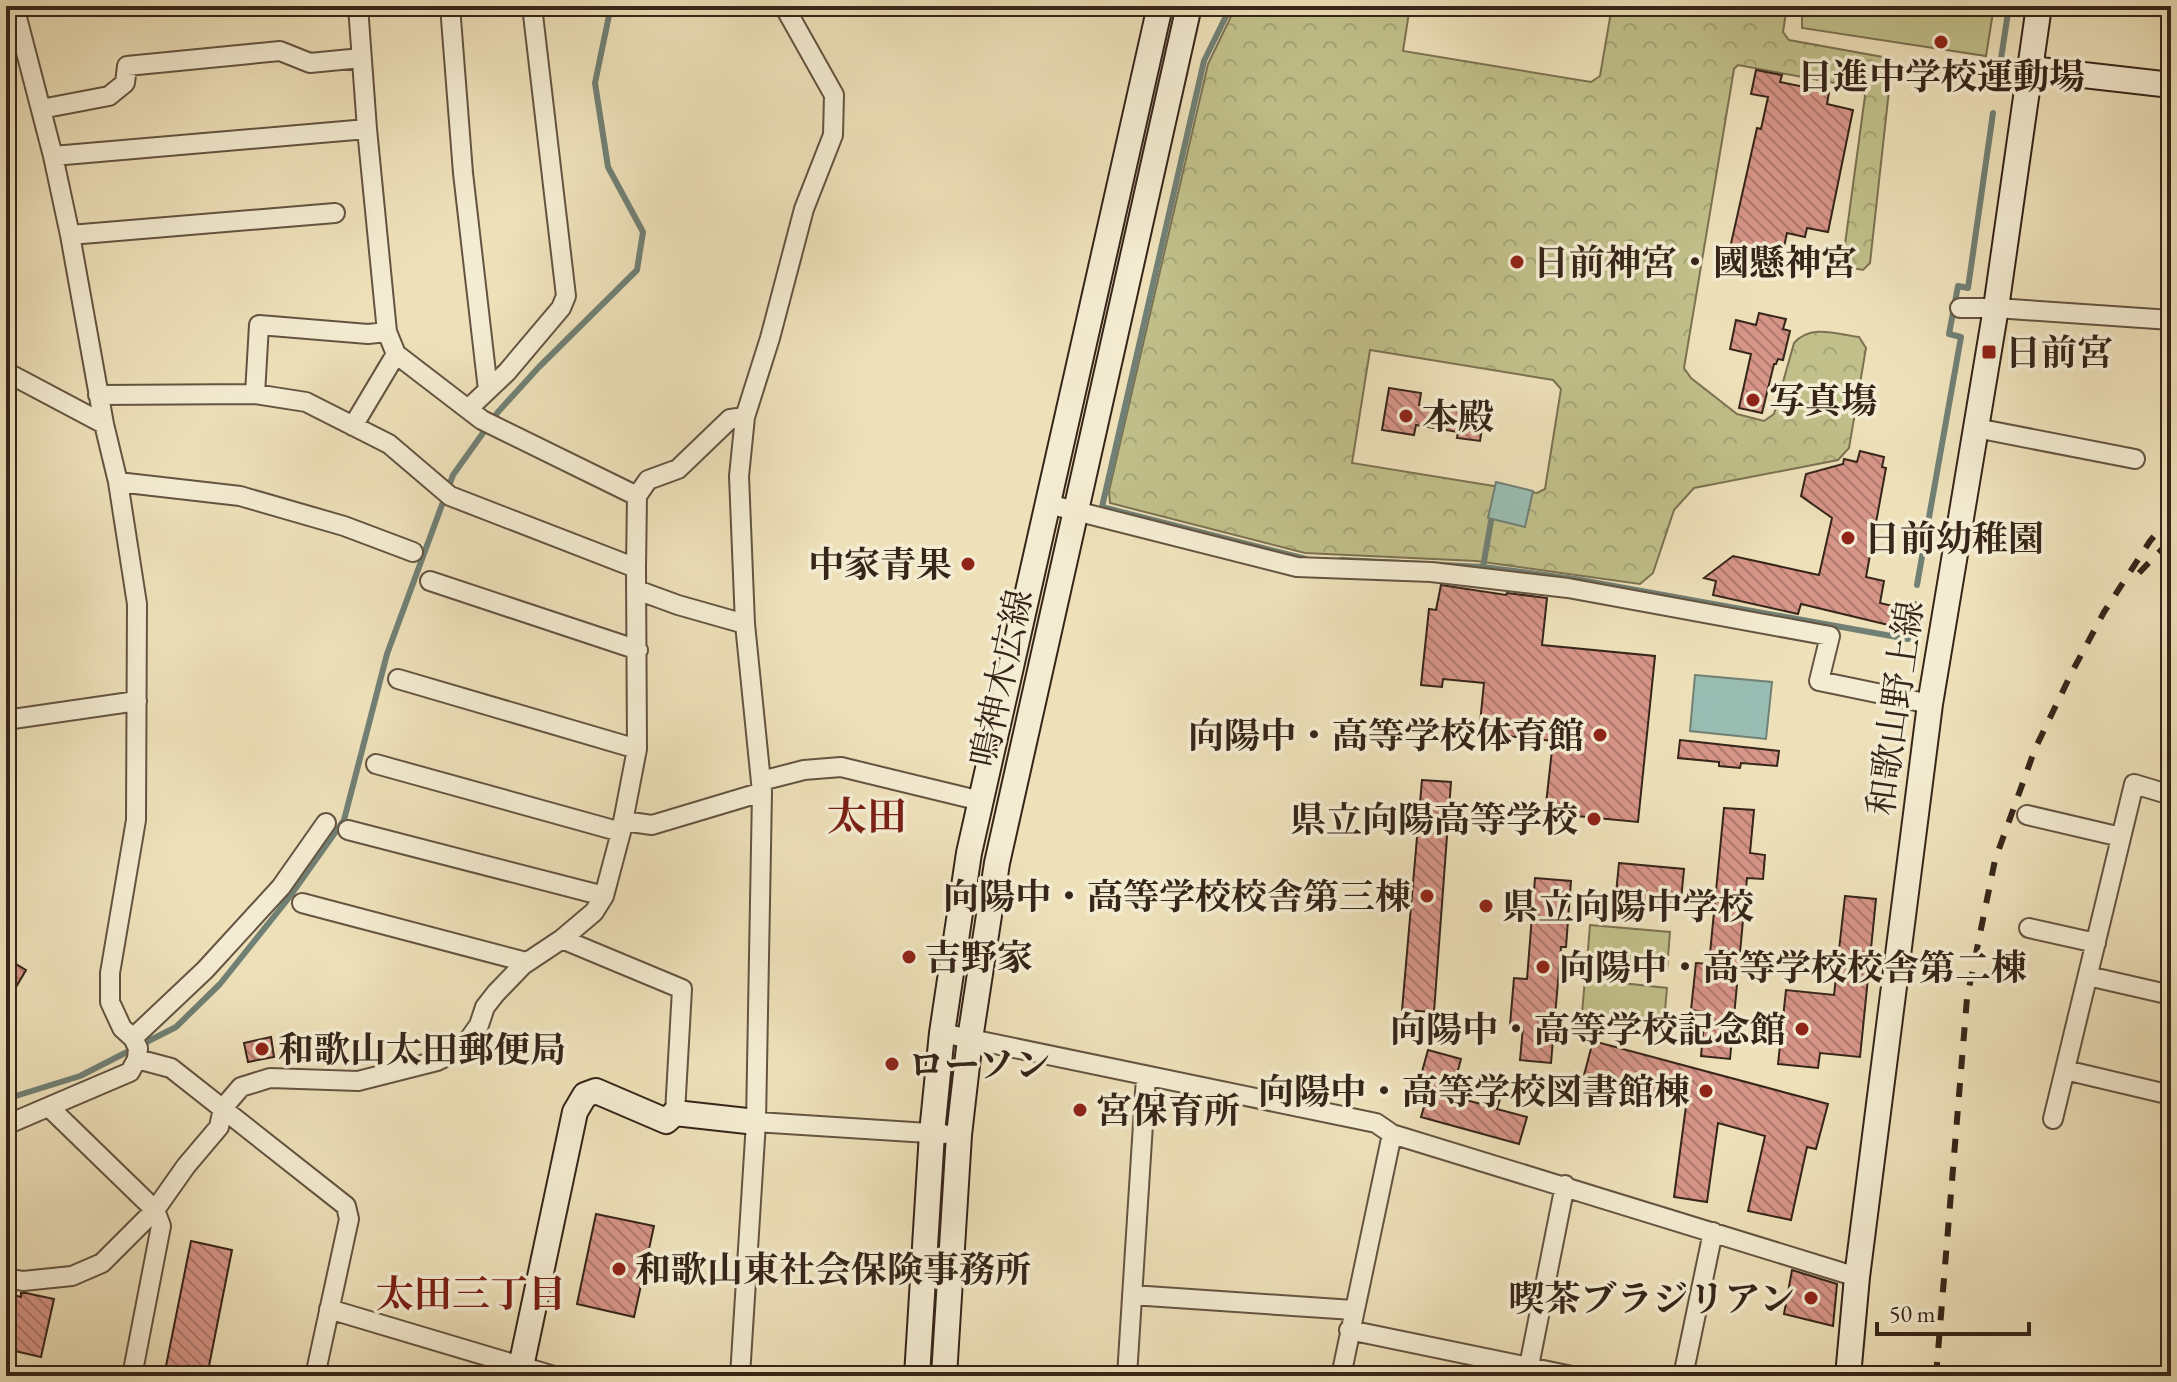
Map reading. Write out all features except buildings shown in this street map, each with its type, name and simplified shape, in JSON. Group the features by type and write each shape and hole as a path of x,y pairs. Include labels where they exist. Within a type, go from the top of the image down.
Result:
{"main road":[{"name":"鳴神木広線","path":"917,1376 932,1133 942,1033 969,853 1160,6"},
{"name":"鳴神木広線","path":"944,1376 959,1135 997,863 1189,6"},
{"name":"和歌山野上線","path":"1848,1376 1857,1277 1930,704 1996,308 2039,6"},
{"path":"2031,69 2171,85"},
{"path":"520,1371 575,1112 585,1095 596,1091 666,1121 675,1113 756,1122"}],"street":[{"path":"6,1125 130,1072 137,1059 138,1048 122,1028 110,1002 110,973 136,820 137,604 118,482 98,395 70,235 14,6"},
{"path":"358,6 387,332 396,354 482,420 637,496"},
{"path":"450,6 463,173 488,390"},
{"path":"468,409 507,372 561,308 566,296 532,6"},
{"path":"740,1376 756,1122 761,786 745,624 739,476 745,417 770,338 804,209 833,135 834,95 784,6"},
{"path":"41,109 109,96 125,83 127,66 280,51 310,63 361,58"},
{"path":"53,156 367,129"},
{"path":"70,235 335,213"},
{"path":"1960,308 2171,320"},
{"path":"255,394 259,325 368,334 387,332"},
{"path":"353,426 396,354"},
{"path":"6,372 104,424"},
{"path":"98,395 255,394 306,402 389,444 450,496 636,568"},
{"path":"6,1278 23,1281 72,1276 102,1263 155,1210 219,1127 223,1108 241,1087 270,1078 358,1081 437,1061 462,1049 479,1025 485,1007 526,962 584,922 604,896 637,749 637,496 648,480 678,469 730,419 745,417"},
{"path":"1976,428 2135,459"},
{"path":"118,482 240,496 344,526 413,552"},
{"path":"1048,504 1297,567 1431,572 1568,588 1830,636 1819,681 1930,704"},
{"path":"430,581 638,650"},
{"path":"637,590 745,624"},
{"path":"398,679 637,749"},
{"path":"6,720 137,701"},
{"path":"376,764 622,826 652,825 804,770 841,767 981,801"},
{"path":"2053,1119 2134,784 2171,795"},
{"path":"2027,815 2121,837"},
{"path":"133,1038 205,970 281,887 326,823"},
{"path":"348,830 604,896"},
{"path":"302,903 526,962"},
{"path":"2029,928 2096,943"},
{"path":"562,939 682,989 675,1113"},
{"path":"2088,976 2171,995"},
{"path":"942,1033 1376,1123 1392,1134 1857,1277"},
{"path":"137,1059 171,1068 346,1206 349,1219 315,1376"},
{"path":"2065,1070 2171,1095"},
{"path":"1127,1376 1146,1077"},
{"path":"50,1108 155,1210 161,1226 132,1376"},
{"path":"756,1122 959,1135"},
{"path":"1341,1376 1392,1134"},
{"path":"1528,1372 1565,1185"},
{"path":"1683,1376 1713,1232"},
{"path":"1132,1295 1353,1310"},
{"path":"329,1309 520,1371 554,1376"},
{"path":"1349,1330 1528,1372 1572,1376"}],"green space":[{"name":"日前神宮・國懸神宮","path":"1236,6 1410,6 1403,51 1591,82 1600,76 1612,6 1787,6 1783,32 1789,40 1883,57 1892,63 1870,263 1863,270 1848,267 1843,259 1865,96 1862,88 1738,65 1734,69 1684,368 1691,378 1737,414 1764,421 1774,414 1794,343 1816,332 1859,337 1866,348 1849,448 1838,460 1694,488 1674,510 1653,573 1640,584 1476,561 1305,553 1110,503 1109,491 1208,64","holes":["1370,350 1553,380 1561,389 1545,489 1537,493 1352,463"]},
{"name":"日進中学校運動場","path":"1802,6 1994,6 1986,56 1802,28"},
{"path":"1590,925 1670,932 1667,969 1587,962"},
{"path":"1585,979 1667,988 1664,1022 1582,1013"}],"water":[{"path":"1496,482 1533,491 1525,527 1488,518"},
{"path":"1695,675 1772,682 1766,739 1690,731"}],"waterway":[{"path":"6,1099 80,1076 176,1027 220,984 288,899 344,820 387,654 453,475 498,412 637,270 643,232 608,167 595,83 611,6"},
{"path":"1231,6 1204,61 1102,507 1306,559"},
{"path":"1999,72 2009,6"},
{"path":"1917,585 1961,337 1949,334 1958,286 1968,288 1993,113"},
{"path":"1491,521 1483,567 1575,579 1908,639 1915,604"},
{"path":"1341,560 1483,567"}],"railway":[{"path":"1936,1376 1967,998 1995,860 2035,749 2072,672 2104,612 2150,541 2171,516"},
{"path":"2139,573 2171,540"}],"place":[{"name":"日進中学校運動場","path":"1941,42"},
{"name":"日前神宮・國懸神宮","path":"1517,262"},
{"name":"日前宮","path":"1989,352"},
{"name":"写真塲","path":"1753,400"},
{"name":"本殿","path":"1406,416"},
{"name":"日前幼稚園","path":"1848,538"},
{"name":"中家青果","path":"968,564"},
{"name":"向陽中・高等学校体育館","path":"1600,735"},
{"name":"県立向陽高等学校","path":"1594,819"},
{"name":"向陽中・高等学校校舎第三棟","path":"1427,896"},
{"name":"県立向陽中学校","path":"1486,906"},
{"name":"吉野家","path":"909,957"},
{"name":"向陽中・高等学校校舎第二棟","path":"1543,967"},
{"name":"向陽中・高等学校記念館","path":"1802,1029"},
{"name":"和歌山太田郵便局","path":"262,1049"},
{"name":"ローソン","path":"892,1064"},
{"name":"向陽中・高等学校図書館棟","path":"1706,1091"},
{"name":"宮保育所","path":"1080,1110"},
{"name":"和歌山東社会保険事務所","path":"619,1269"},
{"name":"喫茶ブラジリアン","path":"1811,1298"}],"district":[{"name":"太田","path":"867,816"},
{"name":"太田三丁目","path":"471,1293"}]}
